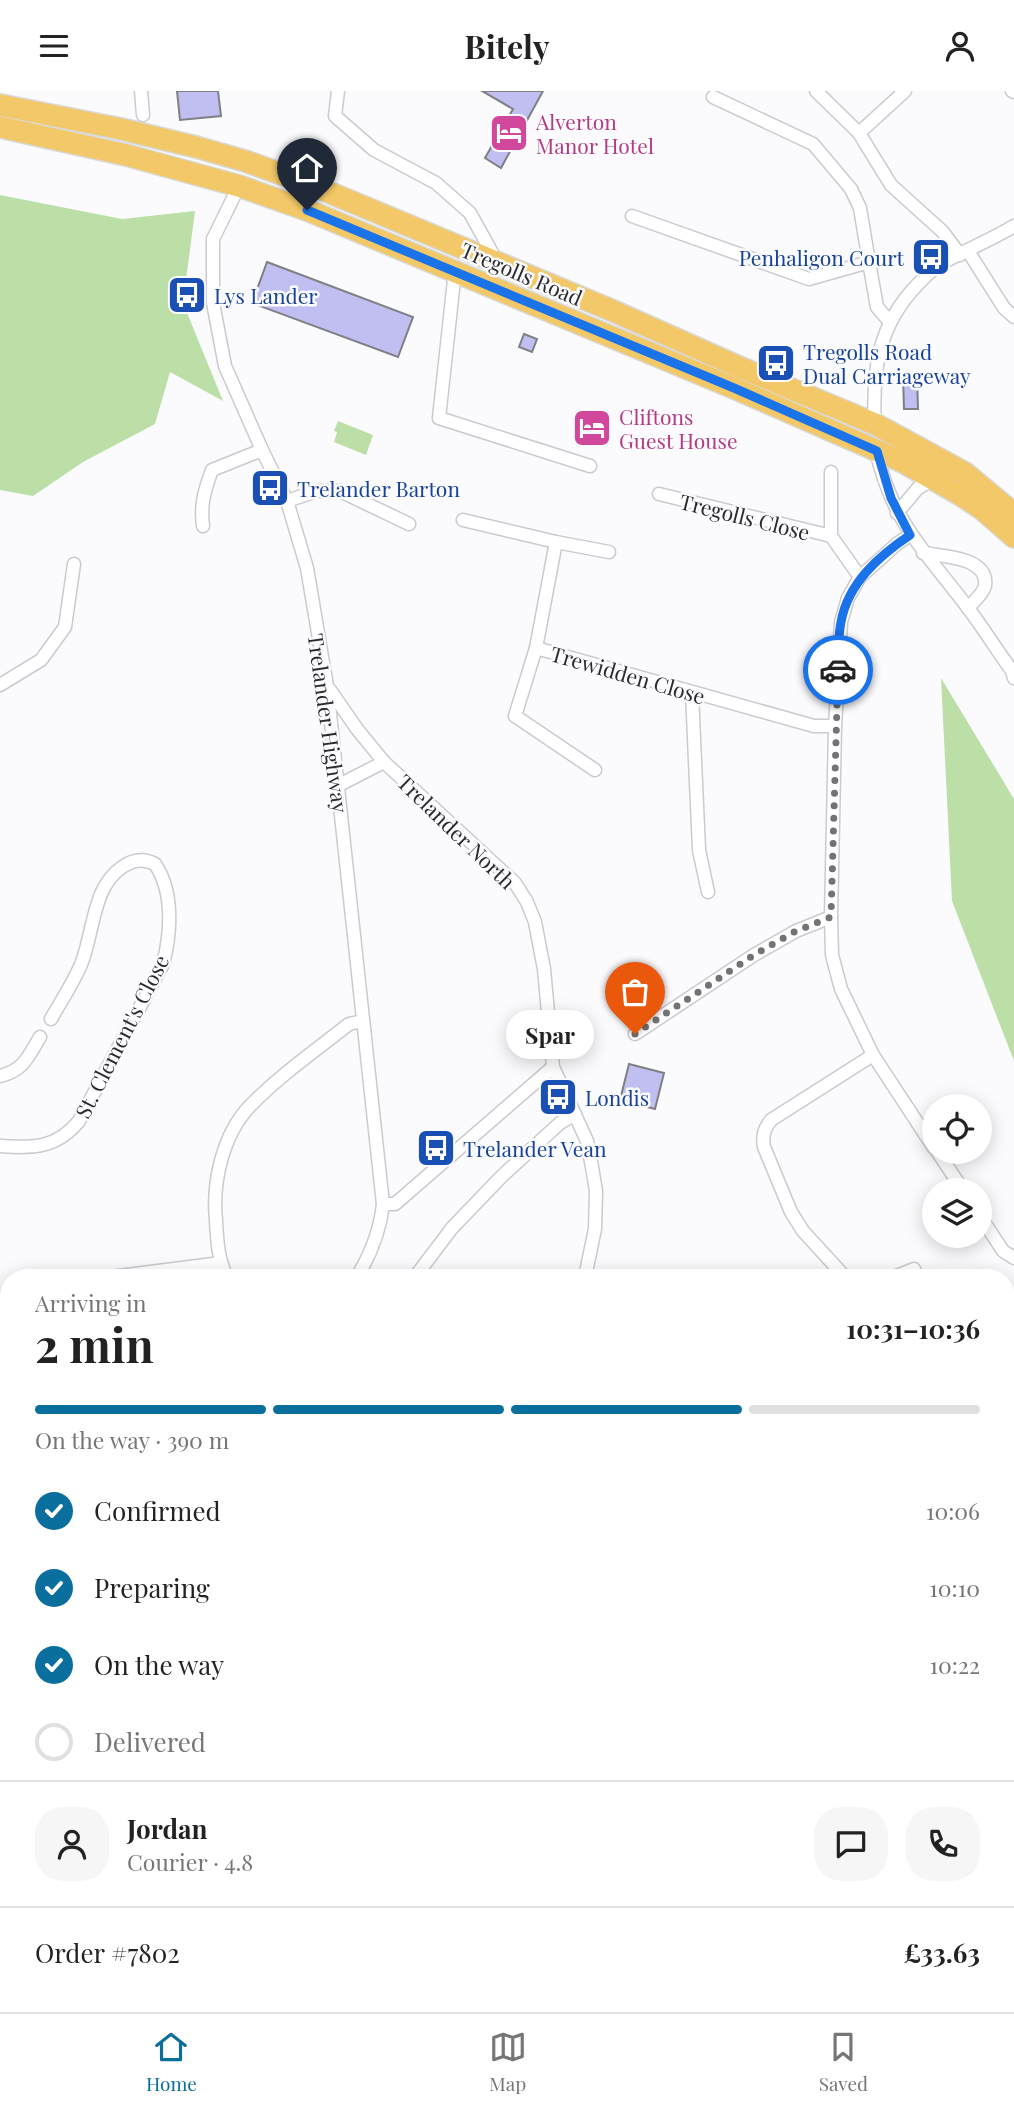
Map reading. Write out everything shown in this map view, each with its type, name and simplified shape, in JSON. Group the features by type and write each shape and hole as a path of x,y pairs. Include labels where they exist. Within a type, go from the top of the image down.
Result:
{"highway":[{"name":"Tregolls Road","path":"0,105 121,128 245,161 309,184 875,424 965,473 1014,514"},
{"name":"Tregolls Road","path":"0,127 126,155 239,186 307,210 734,388 877,451 934,478 982,509 1014,537"},
{"path":"121,128 152,148 240,174 243,177 239,186"}],"street":[{"path":"141,91 142,115"},
{"path":"338,91 335,116 374,149 436,183 470,213 498,264"},
{"path":"859,133 905,91"},
{"path":"816,92 859,133 891,185 964,253 1004,308 1014,317"},
{"path":"712,97 813,144 851,189 860,208 877,307 889,321"},
{"name":"Trelander Highway","path":"239,186 213,239 213,303 225,366 287,501 307,568 327,686 383,1204 375,1240 361,1269"},
{"path":"632,216 809,279 869,262"},
{"path":"1014,226 940,264 903,300 889,321 878,358 874,395 877,451 884,482 897,513 923,553 968,608 1012,671 1014,678"},
{"path":"455,271 439,418 590,466"},
{"path":"203,526 203,495 212,470 262,450"},
{"path":"831,472 831,536 860,577"},
{"path":"897,513 918,488 934,478"},
{"path":"287,501 317,491 340,491 408,524"},
{"name":"Tregolls Close","path":"659,494 831,536"},
{"path":"463,520 556,542 609,551"},
{"path":"910,535 860,577 848,598 841,622 835,726 831,917 832,955 841,989 873,1055 922,1129"},
{"name":"Trewidden Close","path":"556,542 536,648 814,726 835,726"},
{"path":"923,553 964,560 976,565 983,574 985,585 982,593 968,608"},
{"path":"0,685 41,660 65,627 74,564"},
{"path":"536,648 515,716 595,770"},
{"name":"Trelander North","path":"327,686 384,762 514,883 527,902 535,922 544,969 553,1067 587,1141 596,1191 595,1230 588,1269"},
{"path":"692,693 699,850 708,892"},
{"path":"339,785 384,762"},
{"name":"St. Clement's Close","path":"0,1146 45,1145 64,1136 79,1121 163,964 168,937 168,907 163,878 156,864 143,859 136,860 126,864 112,878 102,894 82,962 51,1019"},
{"path":"635,1034 754,955 796,931 831,917"},
{"path":"224,1269 215,1215 217,1182 225,1150 240,1121 249,1107 276,1082 349,1024 363,1021"},
{"path":"0,1076 23,1065 40,1037"},
{"path":"838,1269 803,1231 791,1212 763,1139 766,1126 771,1120 873,1055"},
{"path":"383,1204 395,1204 553,1067"},
{"path":"421,1269 453,1228 502,1176 560,1123 575,1114"},
{"path":"992,1234 1003,1251 1014,1258"},
{"path":"174,1269 221,1263"}],"green space":[{"path":"0,195 122,219 195,211 183,303 223,401 170,372 155,424 83,462 33,496 0,490"},
{"path":"338,421 373,435 366,455 334,442"},
{"path":"941,678 1014,799 1014,1061 952,901"}],"building":[{"path":"177,91 218,91 221,116 180,120"},
{"name":"Alverton Manor Hotel","path":"482,91 543,91 501,168 485,158 513,109"},
{"path":"267,262 413,317 398,357 252,303"},
{"path":"524,334 537,339 532,352 519,347"},
{"path":"917,375 918,409 904,409 903,376"},
{"path":"629,1064 664,1073 655,1109 620,1100"}],"way so far":[{"path":"635,1034 754,955 796,931 831,917 838,670"}],"place":[{"name":"Alverton Manor Hotel","path":"509,133"},
{"name":"Penhaligon Court","path":"931,257"},
{"name":"Lys Lander","path":"187,295"},
{"name":"Tregolls Road Dual Carriageway","path":"776,363"},
{"name":"Cliftons Guest House","path":"592,428"},
{"name":"Trelander Barton","path":"270,488"},
{"name":"Spar","path":"635,1034"},
{"name":"Londis","path":"558,1097"},
{"name":"Trelander Vean","path":"436,1148"}],"route":[{"path":"307,210 734,388 877,451 884,482 910,535 860,577 853,587 841,622 838,670"}]}
